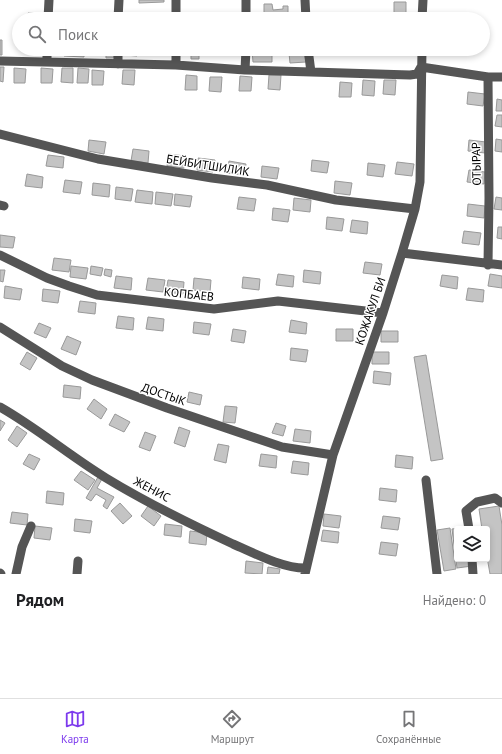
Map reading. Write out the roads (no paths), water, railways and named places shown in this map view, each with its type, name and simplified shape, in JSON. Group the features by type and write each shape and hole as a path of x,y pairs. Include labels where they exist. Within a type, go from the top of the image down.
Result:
{"street":[{"path":"48,12 49,0"},
{"path":"118,12 119,0"},
{"path":"176,0 176,12"},
{"path":"246,0 246,12"},
{"path":"305,0 306,12"},
{"path":"422,12 423,0"},
{"path":"47,56 47,62"},
{"path":"118,56 118,64"},
{"path":"176,56 176,65"},
{"path":"245,70 246,56"},
{"path":"309,56 311,72"},
{"name":"КОЖАКУЛ БИ","path":"305,571 333,455 383,313 415,210 420,182 422,56"},
{"path":"0,61 176,65 245,70 410,75 417,74 421,67 488,77 502,76"},
{"name":"ОТЫРАР","path":"488,77 488,265"},
{"name":"БЕЙБИТШИЛИК","path":"0,134 98,159 212,178 267,185 336,200 415,210"},
{"path":"402,253 488,265 502,265"},
{"name":"КОПБАЕВ","path":"0,255 48,278 97,295 214,309 278,301 383,313"},
{"name":"ДОСТЫК","path":"0,327 62,366 92,380 167,408 282,447 333,455"},
{"name":"ЖЕНИС","path":"0,407 22,420 57,446 106,478 158,507 258,555 305,571"},
{"path":"426,480 437,574"},
{"path":"468,526 466,511 477,502 495,498 502,503"},
{"path":"16,574 22,547 31,526"},
{"path":"77,574 78,561"},
{"path":"472,562 473,574"}]}
